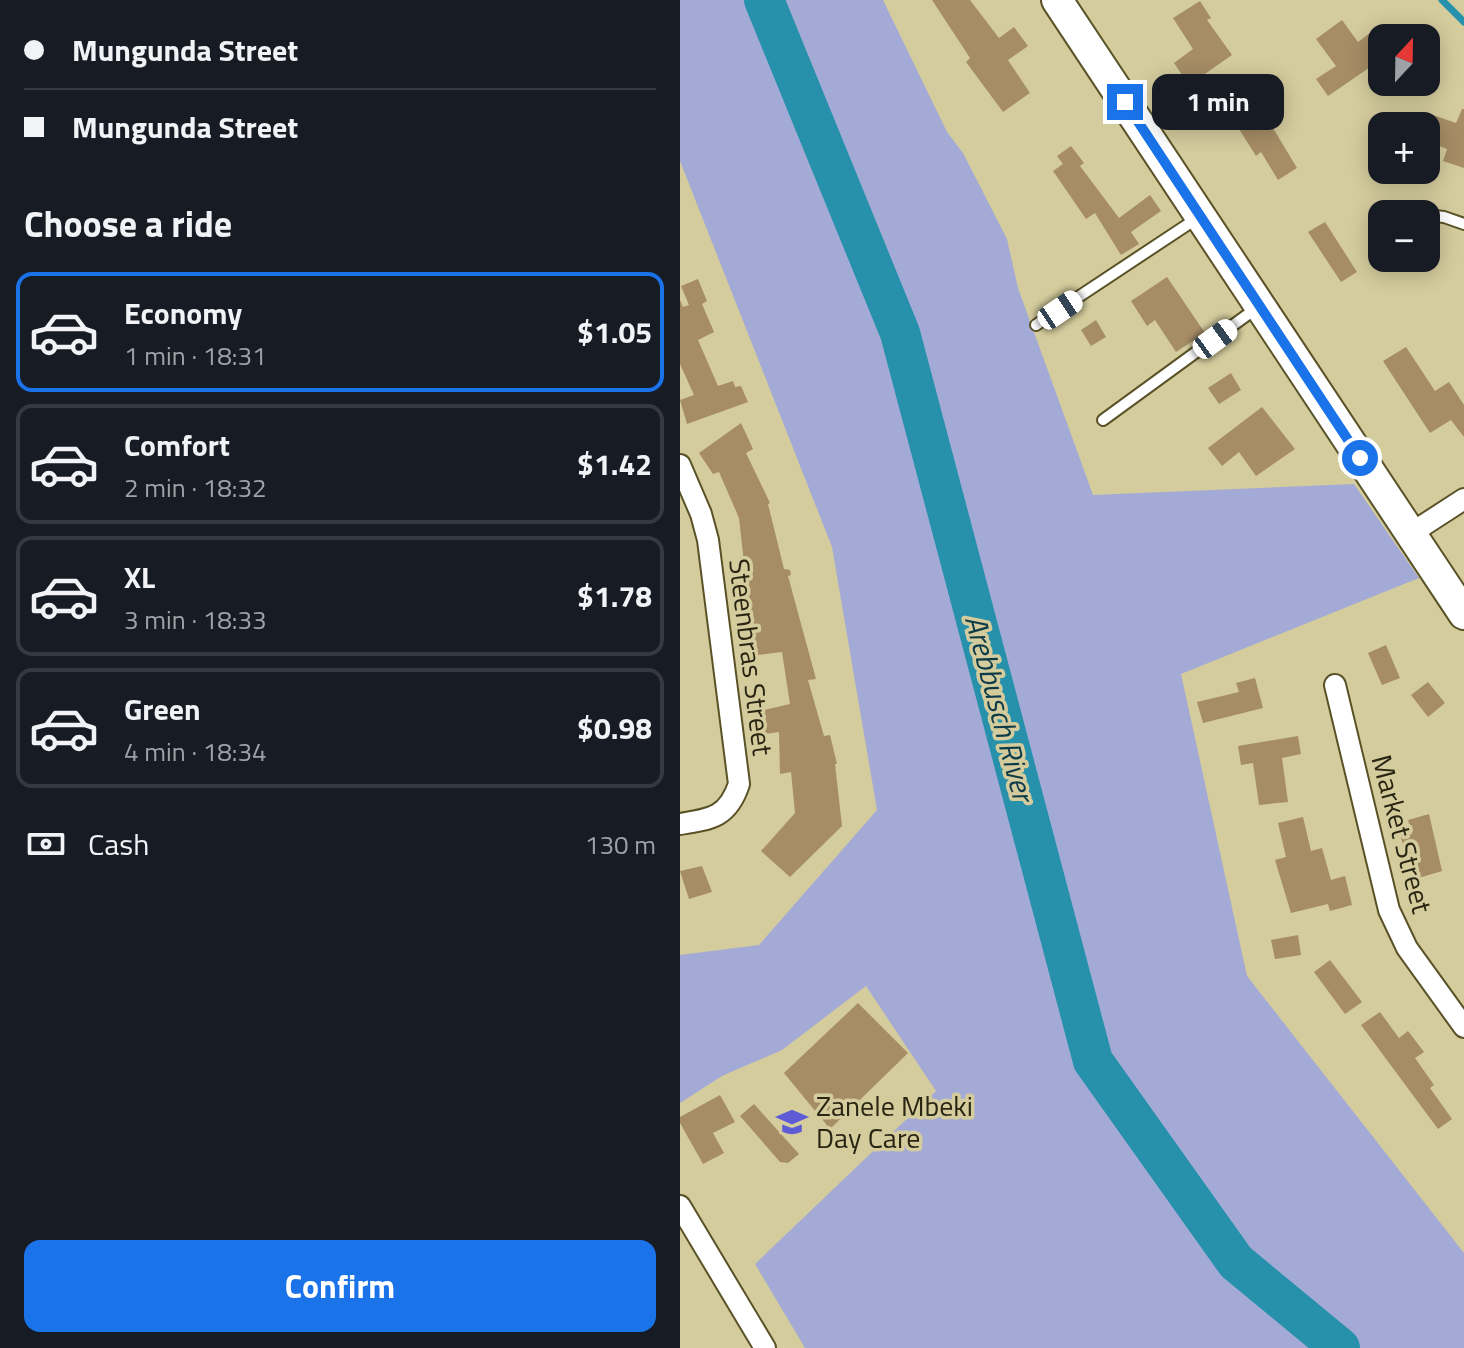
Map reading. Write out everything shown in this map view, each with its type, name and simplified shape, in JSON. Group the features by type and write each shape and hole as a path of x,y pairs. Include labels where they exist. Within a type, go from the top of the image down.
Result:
{"street":[{"path":"1057,0 1464,614"},
{"name":"Steenbras Street","path":"680,465 701,514 708,540 739,784 733,801 724,812 680,824"},
{"path":"1410,534 1464,499"},
{"name":"Market Street","path":"1335,685 1389,910 1407,948 1464,1027"},
{"path":"680,1206 765,1348"}],"lane":[{"path":"1036,325 1200,216"},
{"path":"1440,216 1464,224"},
{"path":"1103,420 1260,306"}],"shaded area":[{"path":"680,0 762,0 898,335 1091,1062 1235,1262 1338,1348 805,1348 755,1264 936,1091 866,986 782,1050 722,1076 680,1103 680,955 759,945 877,810 832,547 680,161"},
{"path":"764,0 883,0 947,132 963,153 1007,239 1018,288 1093,495 1354,484 1419,578 1181,674 1247,976 1464,1253 1464,1348 1340,1348 1236,1262 1093,1061 900,333"}],"building":[{"path":"932,0 970,0 999,38 1014,27 1028,46 1008,60 1030,93 1003,112 966,62 970,58"},
{"path":"1200,1 1211,18 1207,20 1232,55 1189,85 1174,63 1193,49 1173,18"},
{"path":"1342,20 1358,42 1368,34 1368,69 1328,96 1316,79 1336,66 1316,39"},
{"path":"1464,109 1464,168 1443,161 1447,149 1440,146 1440,117 1456,123"},
{"path":"1264,113 1297,168 1278,180 1261,152 1256,156 1239,129"},
{"path":"1071,146 1084,163 1080,166 1119,218 1150,195 1161,211 1131,232 1139,244 1121,255 1095,213 1086,219 1053,171 1063,164 1057,156"},
{"path":"1325,222 1357,272 1341,282 1308,232"},
{"path":"1167,277 1205,333 1176,352 1155,320 1147,326 1131,301"},
{"path":"698,279 707,301 702,304 714,332 698,340 718,386 733,381 735,387 741,386 748,402 687,424 680,400 694,395 680,364 680,300 683,307 689,305 681,286"},
{"path":"1096,320 1106,337 1091,346 1081,330"},
{"path":"1406,347 1435,391 1449,382 1464,405 1464,437 1451,420 1430,433 1383,361"},
{"path":"1231,373 1241,390 1219,404 1208,388"},
{"path":"1262,407 1295,449 1256,476 1239,452 1222,466 1208,448"},
{"path":"741,423 753,449 746,453 770,503 784,569 790,570 791,575 788,576 816,679 808,680 824,736 830,735 837,764 842,826 790,877 761,851 795,813 791,772 780,774 779,732 759,735 756,712 790,704 782,652 743,657 739,630 749,629 749,589 736,593 732,572 745,572 739,518 719,472 713,474 699,453"},
{"path":"1386,645 1400,678 1382,685 1368,653"},
{"path":"1255,678 1263,708 1203,723 1197,702 1239,692 1236,683"},
{"path":"1428,682 1445,703 1428,717 1411,695"},
{"path":"1298,736 1301,754 1282,758 1288,802 1259,805 1253,763 1241,765 1238,746"},
{"path":"1429,814 1442,871 1412,880 1401,837 1412,834 1408,820"},
{"path":"1303,817 1311,851 1322,848 1331,880 1345,876 1352,905 1330,911 1328,904 1291,913 1275,860 1286,857 1278,823"},
{"path":"702,866 712,892 689,899 680,871"},
{"path":"1298,935 1301,955 1275,959 1271,940"},
{"path":"1330,960 1362,1002 1345,1014 1314,972"},
{"path":"858,1003 908,1053 830,1129 784,1073"},
{"path":"1380,1012 1399,1038 1408,1031 1424,1052 1415,1058 1434,1085 1430,1088 1452,1119 1438,1129 1361,1025"},
{"path":"720,1095 735,1122 713,1133 724,1153 703,1164 680,1123 680,1117"},
{"path":"754,1104 799,1154 788,1163 780,1162 740,1116"}],"waterway":[{"name":"Arebbusch River","path":"764,0 900,333 1093,1061 1236,1262 1340,1348"},
{"path":"1442,0 1464,22"}],"place":[{"name":"Zanele Mbeki Day Care","path":"792,1122"}],"route":[{"path":"1125,102 1360,458"}]}
